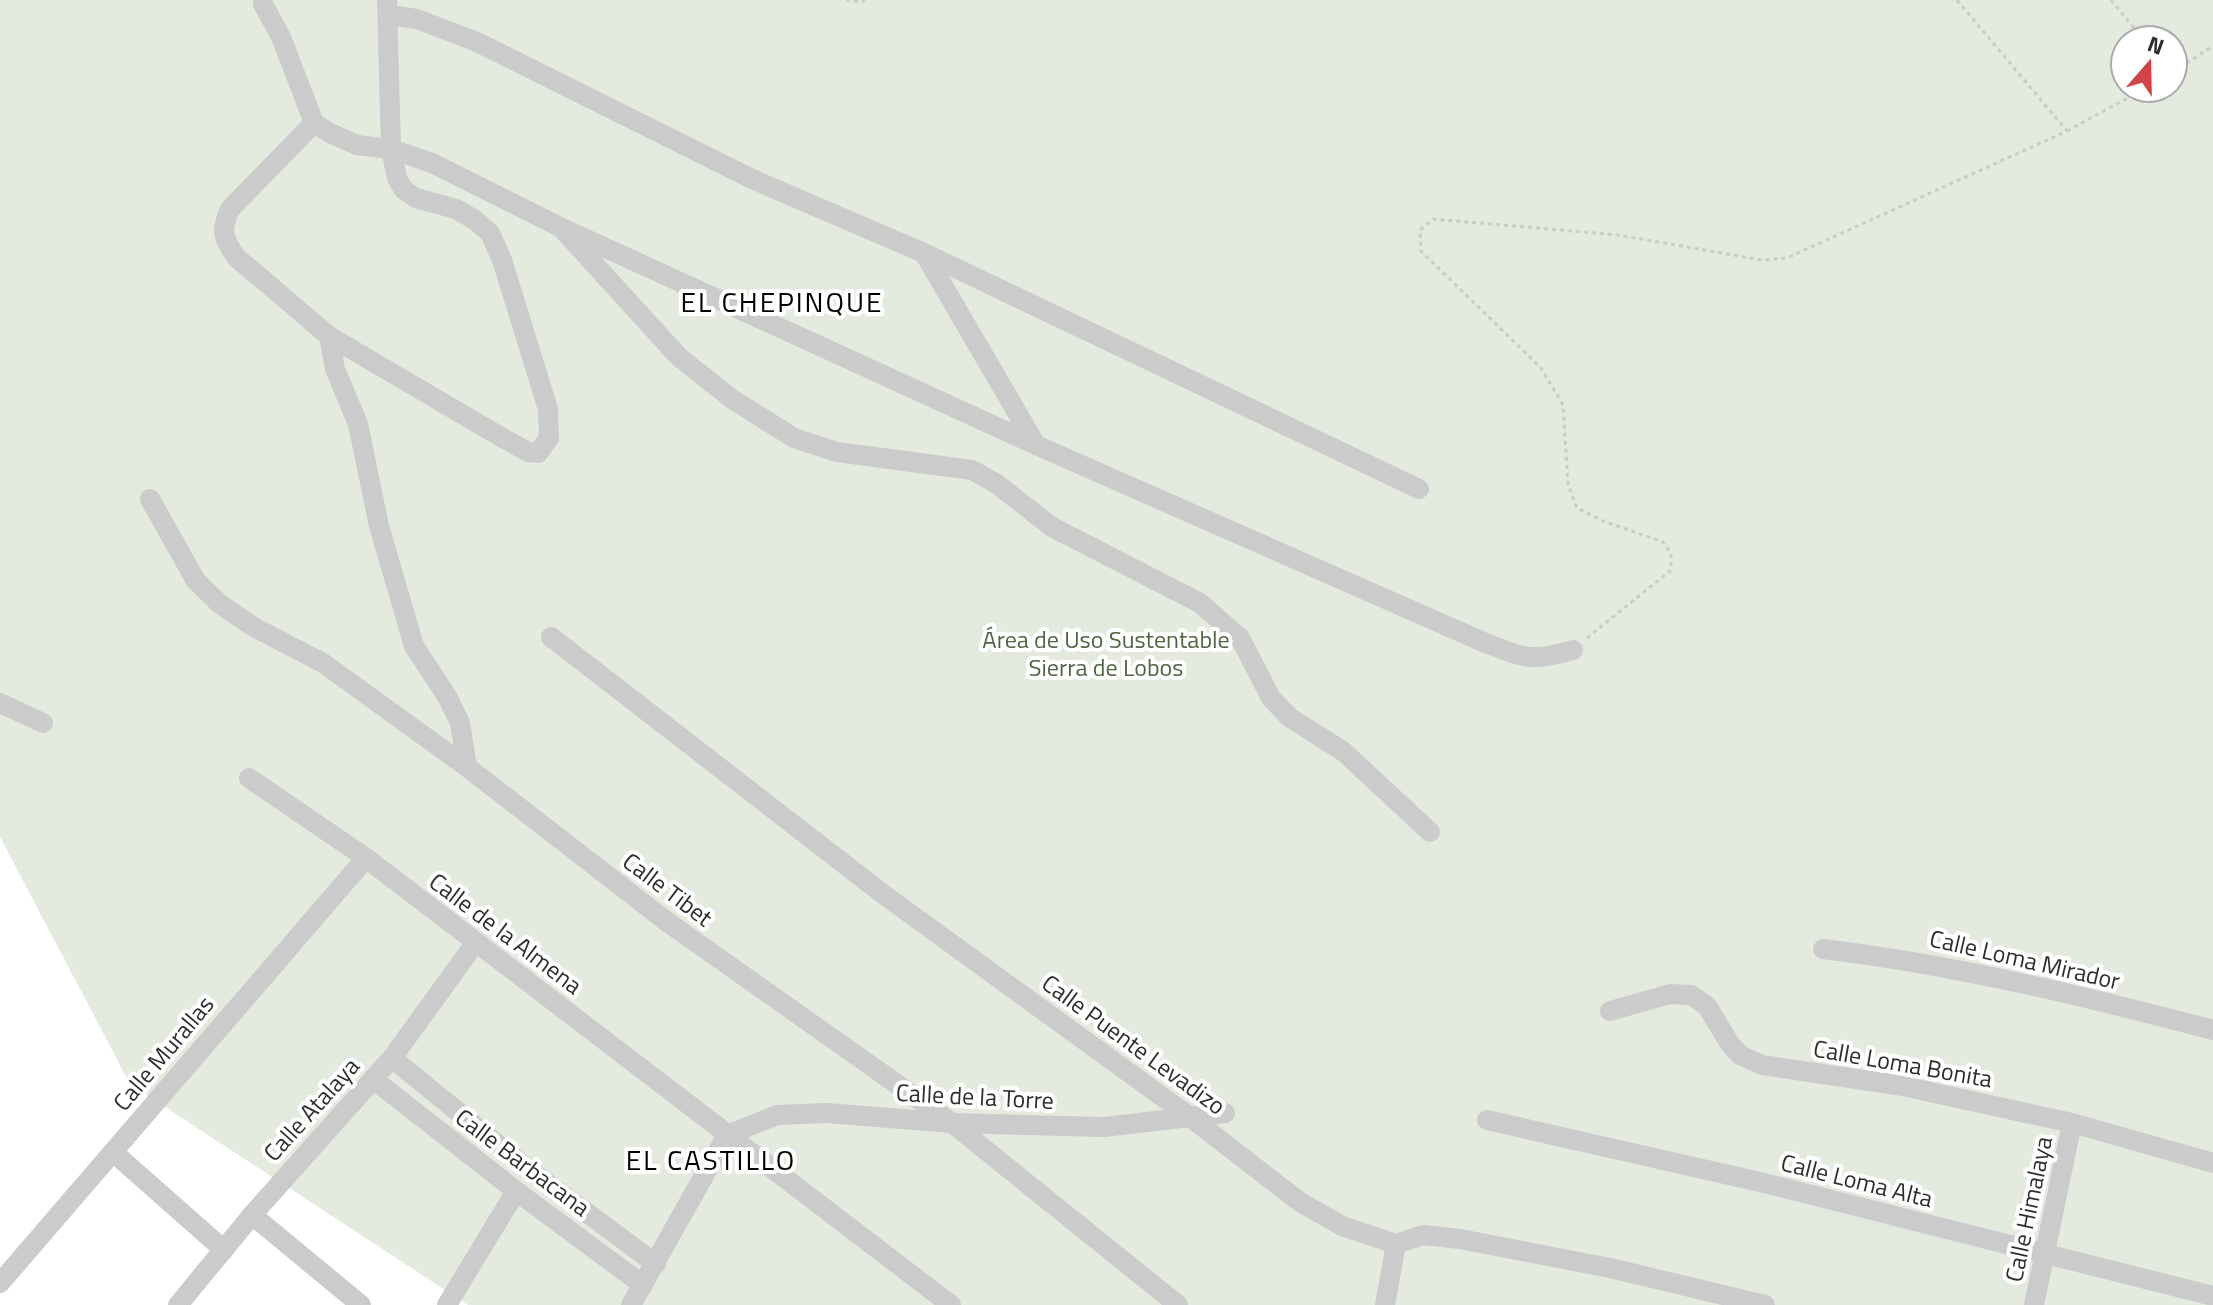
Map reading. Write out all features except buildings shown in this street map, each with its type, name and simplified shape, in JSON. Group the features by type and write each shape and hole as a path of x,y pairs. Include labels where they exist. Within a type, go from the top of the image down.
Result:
{"street":[{"path":"263,4 281,37 314,123 357,145 391,149 432,163 560,227 1036,445 1520,657 1544,659 1573,650"},
{"path":"314,123 230,209 224,223 225,242 237,258 329,336 528,452 538,453 549,438 548,409 502,260 490,233 456,209 416,198 404,190 397,178 391,149 388,8 477,42 752,179 924,253 1419,489"},
{"path":"560,227 679,357 732,399 794,438 837,452 972,470 997,484 1052,527 1200,603 1240,638 1271,698 1289,717 1344,752 1430,832"},
{"path":"924,253 1036,445"},
{"path":"329,336 335,369 358,424 379,526 414,646 448,698 460,723 467,767"},
{"name":"Calle Tibet","path":"150,499 196,581 220,604 252,626 323,663 467,767 666,921 952,1123 1178,1305"},
{"name":"Calle Puente Levadizo","path":"551,637 883,894 1190,1117 1300,1202 1342,1226 1396,1244 1423,1235 1460,1239 1610,1268 1765,1305"},
{"path":"0,703 43,723"},
{"name":"Calle de la Almena","path":"249,778 366,858 951,1305"},
{"name":"Calle Murallas","path":"0,1283 366,858"},
{"name":"Calle Atalaya","path":"178,1305 252,1215 392,1058 476,942"},
{"name":"Calle Loma Mirador","path":"1823,949 1963,970 2213,1030"},
{"name":"Calle Loma Bonita","path":"1610,1011 1670,994 1691,995 1707,1006 1740,1055 1762,1065 1903,1086 2072,1123 2213,1163"},
{"name":"Calle Barbacana","path":"392,1058 528,1169 656,1264"},
{"name":"Calle Barbacana","path":"373,1079 643,1285"},
{"name":"Calle de la Torre","path":"727,1135 777,1115 827,1113 952,1123 1104,1127 1225,1113"},
{"name":"Calle Loma Alta","path":"1487,1120 1760,1182 2213,1296"},
{"name":"Calle Himalaya","path":"2034,1305 2072,1123"},
{"path":"631,1305 727,1135"},
{"path":"113,1152 224,1250"},
{"path":"447,1305 516,1191"},
{"path":"252,1215 361,1305"},
{"path":"1385,1305 1396,1244"}],"path":[{"path":"846,0 865,0"},
{"path":"1957,0 2067,131"},
{"path":"2111,0 2131,24"},
{"path":"2189,62 2213,46"},
{"path":"1573,650 1671,570 1671,554 1663,542 1603,521 1577,508 1568,484 1563,405 1541,368 1421,251 1420,230 1433,219 1618,235 1762,260 1787,258 2067,131 2117,104"}],"green space":[{"name":"Área de Uso Sustentable Sierra de Lobos","path":"0,0 2213,0 2213,1305 468,1305 130,1084 0,837"}],"district":[{"name":"EL CHEPINQUE","path":"782,301"},
{"name":"EL CASTILLO","path":"711,1159"}]}
